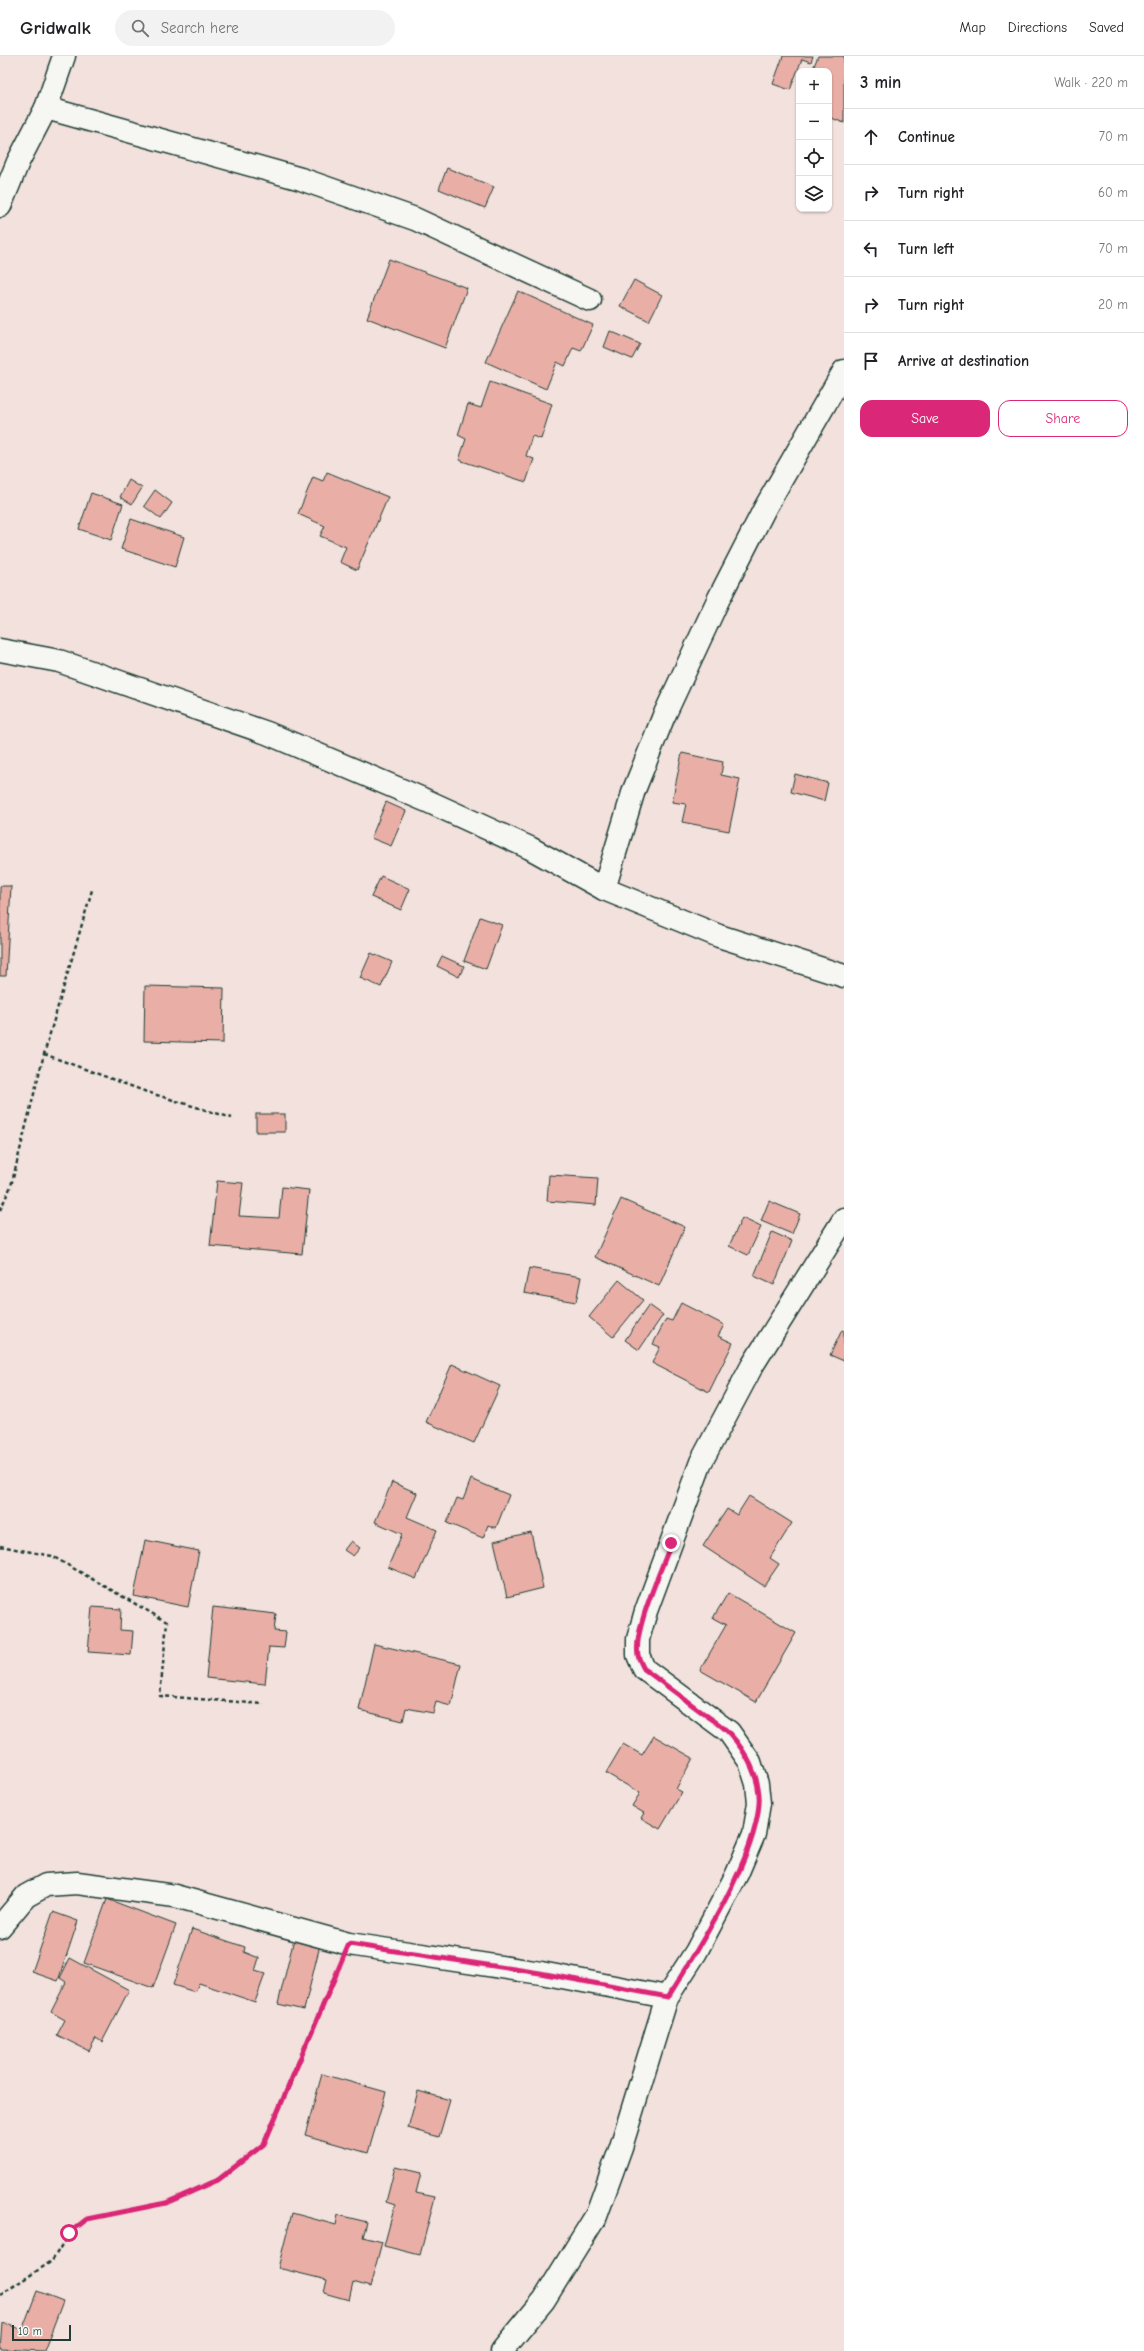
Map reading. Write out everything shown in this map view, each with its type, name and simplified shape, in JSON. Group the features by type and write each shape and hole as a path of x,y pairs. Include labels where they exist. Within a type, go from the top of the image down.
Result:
{"street":[{"path":"0,206 18,162 46,108 64,56"},
{"path":"46,108 301,180 415,219 590,300"},
{"path":"604,889 634,790 663,718 719,598 765,508 844,371"},
{"path":"0,650 59,662 267,733 425,800 530,848 604,889 719,936 844,976"},
{"path":"502,2351 544,2300 596,2216 621,2147 668,1997 696,1952 737,1874 754,1834 759,1803 758,1784 750,1762 729,1732 644,1669 638,1655 638,1639 646,1611 701,1462 752,1366 844,1219"},
{"path":"0,1927 26,1896 46,1885 77,1883 175,1896 349,1944 540,1973 668,1997"}],"path":[{"path":"0,1210 11,1186 44,1054 92,890"},
{"path":"44,1054 147,1092 232,1118"},
{"path":"0,1546 52,1556 167,1622 160,1696 264,1704"},
{"path":"0,2295 52,2260 69,2233 87,2219 166,2203 218,2180 264,2144 349,1944"}],"building":[{"path":"783,56 813,56 811,62 802,59 799,68 796,68 796,74 790,90 773,84"},
{"path":"818,56 844,56 844,123 832,118 832,68 813,68"},
{"path":"447,168 494,187 485,208 439,189"},
{"path":"389,259 467,288 445,348 367,318"},
{"path":"634,280 662,295 649,321 620,306"},
{"path":"518,291 593,325 581,351 573,348 565,366 557,362 546,389 486,362"},
{"path":"610,331 640,344 632,359 604,347"},
{"path":"490,382 552,404 541,439 532,436 526,456 534,459 526,482 459,460 466,439 458,435 468,404 481,408"},
{"path":"327,472 388,497 357,570 340,562 346,547 320,536 325,526 298,514 313,477 323,481"},
{"path":"129,480 142,488 132,504 120,497"},
{"path":"155,490 172,503 161,519 144,506"},
{"path":"91,493 123,504 111,540 79,529"},
{"path":"131,519 184,537 175,567 121,549"},
{"path":"682,753 723,762 721,775 740,779 729,831 682,822 686,804 672,802"},
{"path":"795,774 828,783 824,801 791,792"},
{"path":"386,802 406,811 391,846 371,838"},
{"path":"381,876 410,889 401,910 371,897"},
{"path":"0,886 11,886 6,976 0,976"},
{"path":"480,917 502,925 486,969 464,961"},
{"path":"371,953 392,962 381,987 360,978"},
{"path":"442,956 464,966 459,977 437,966"},
{"path":"145,986 224,988 223,1043 144,1041"},
{"path":"256,1114 285,1114 285,1132 256,1132"},
{"path":"549,1175 598,1178 596,1205 547,1201"},
{"path":"217,1181 243,1183 239,1216 279,1218 282,1187 309,1190 302,1254 210,1246"},
{"path":"621,1199 685,1227 659,1286 595,1257"},
{"path":"769,1201 800,1214 792,1234 761,1221"},
{"path":"742,1218 761,1227 748,1255 729,1246"},
{"path":"772,1232 792,1241 774,1285 754,1276"},
{"path":"529,1268 581,1277 576,1302 524,1293"},
{"path":"619,1280 643,1300 613,1337 589,1317"},
{"path":"681,1303 724,1325 718,1336 733,1343 709,1392 652,1363 660,1347 653,1344 666,1319 672,1321"},
{"path":"649,1305 663,1315 639,1350 625,1340"},
{"path":"842,1330 844,1331 844,1361 830,1355"},
{"path":"452,1364 500,1386 474,1443 426,1422"},
{"path":"471,1479 509,1495 496,1528 488,1525 483,1538 447,1523 457,1498 463,1500"},
{"path":"392,1482 417,1493 407,1517 437,1530 416,1579 388,1567 402,1534 375,1522"},
{"path":"749,1496 792,1523 770,1558 779,1564 764,1586 703,1546 727,1509 737,1515"},
{"path":"531,1532 543,1588 507,1597 494,1541"},
{"path":"145,1540 199,1551 188,1607 134,1596"},
{"path":"351,1541 360,1548 353,1556 344,1550"},
{"path":"728,1593 796,1633 756,1702 700,1670 726,1625 713,1618"},
{"path":"92,1607 121,1609 120,1630 133,1631 131,1655 88,1652"},
{"path":"213,1607 276,1614 274,1631 286,1632 284,1648 269,1647 265,1684 206,1678"},
{"path":"374,1644 461,1664 451,1706 436,1702 433,1713 406,1708 403,1721 359,1710"},
{"path":"654,1736 693,1758 676,1789 682,1792 660,1829 641,1818 644,1813 632,1806 640,1793 606,1773 623,1744 642,1755"},
{"path":"107,1899 176,1925 153,1988 84,1963"},
{"path":"53,1912 78,1921 58,1981 32,1972"},
{"path":"192,1929 245,1947 244,1952 259,1958 255,1971 265,1974 255,2002 199,1983 195,1992 173,1985"},
{"path":"294,1939 320,1945 304,2010 278,2004"},
{"path":"70,1958 129,1990 102,2042 96,2038 89,2051 57,2035 65,2020 51,2012 66,1982 60,1978"},
{"path":"322,2074 386,2092 368,2153 305,2135"},
{"path":"418,2091 450,2100 439,2137 408,2128"},
{"path":"395,2167 421,2173 416,2193 435,2197 420,2255 384,2246 395,2205 386,2202"},
{"path":"292,2213 336,2225 338,2215 367,2222 363,2237 382,2242 370,2287 353,2282 349,2300 324,2293 327,2280 278,2268"},
{"path":"37,2291 63,2301 44,2351 0,2349 2,2322 22,2330"}],"route":[{"path":"69,2233 87,2219 166,2203 218,2180 264,2144 349,1944 540,1973 622,1990 668,1997 696,1952 737,1874 754,1834 759,1803 758,1784 750,1762 729,1732 644,1669 638,1655 638,1639 646,1611 671,1543"}]}
